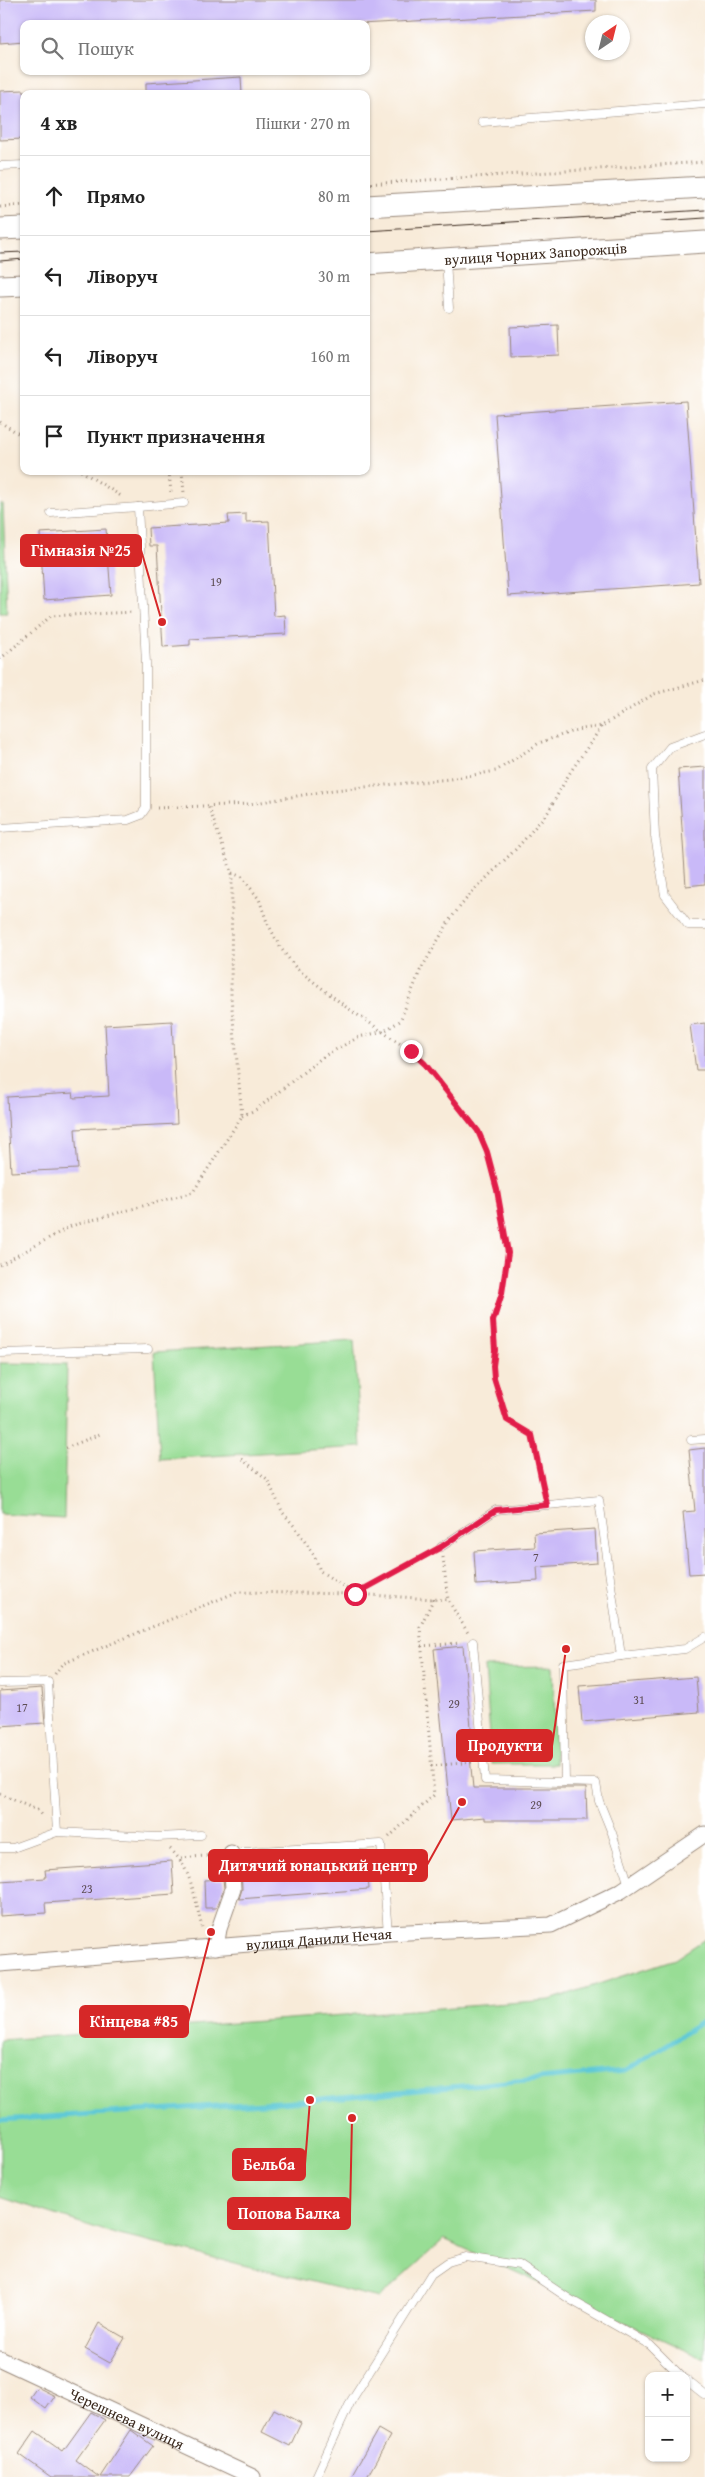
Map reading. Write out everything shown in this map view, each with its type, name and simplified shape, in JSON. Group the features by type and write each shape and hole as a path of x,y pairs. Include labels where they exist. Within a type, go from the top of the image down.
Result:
{"main road":[{"path":"370,206 705,187"},
{"path":"0,229 20,228"},
{"name":"вулиця Чорних Запорожців","path":"370,264 705,242"},
{"path":"0,286 20,284"}],"street":[{"name":"вулиця Данили Нечая","path":"0,1964 388,1933 550,1925 629,1885 705,1834"},
{"path":"212,1947 233,1889 237,1852"},
{"name":"Черешнева вулиця","path":"0,2359 253,2477"}],"lane":[{"path":"482,122 705,104"},
{"path":"0,166 20,165"},
{"path":"446,259 449,308"},
{"path":"51,513 184,503"},
{"path":"0,828 128,820 141,815 146,808 146,662 138,506"},
{"path":"705,734 670,747 652,769 655,836 665,895 688,924 705,925"},
{"path":"0,1353 148,1349"},
{"path":"691,1440 705,1439"},
{"path":"441,1547 496,1510 599,1500 621,1656"},
{"path":"565,1782 564,1664 686,1649 705,1637"},
{"path":"473,1642 485,1780 596,1783 599,1801 629,1885"},
{"path":"0,1683 48,1682 57,1832"},
{"path":"0,1848 13,1848 57,1832 157,1838 201,1835"},
{"path":"237,1852 382,1844 388,1933"},
{"path":"316,2477 350,2401 431,2274 448,2262 465,2257 519,2266 571,2300 650,2345 677,2372"},
{"path":"690,2383 705,2395"}],"path":[{"path":"370,184 705,162"},
{"path":"0,207 20,205"},
{"path":"0,422 20,434"},
{"path":"87,475 138,506"},
{"path":"169,475 171,504"},
{"path":"182,475 184,503"},
{"path":"0,660 51,616 144,611"},
{"path":"146,808 249,804 333,790 450,779 496,771 539,743 576,730 602,726 654,694 705,680"},
{"path":"0,1265 71,1226 193,1192 242,1116 257,1109 324,1056 358,1037 384,1031 400,1021 420,971 451,918 472,892 517,848 548,812 569,774 602,726"},
{"path":"208,806 232,873 231,997 242,1116"},
{"path":"232,873 242,877 259,899 267,922 280,947 296,968 346,1007 411,1051 425,1064 478,1131 487,1152 497,1190 508,1253 502,1293 493,1321 494,1378 507,1420 532,1435 547,1505"},
{"path":"66,1448 100,1434"},
{"path":"242,1459 267,1479 283,1513 296,1528 315,1557 320,1571 355,1594"},
{"path":"355,1594 441,1547 448,1600 473,1642 421,1646"},
{"path":"62,1664 237,1592 355,1594 448,1600"},
{"path":"382,1844 434,1795 420,1627 434,1598"},
{"path":"431,1766 484,1760"},
{"path":"0,1794 37,1810 57,1832"},
{"path":"157,1838 181,1858 212,1947"},
{"path":"181,1858 237,1852"}],"green space":[{"path":"0,504 3,504 7,613 0,613"},
{"path":"354,1340 361,1447 160,1459 154,1352"},
{"path":"0,1363 67,1364 64,1518 0,1514"},
{"path":"553,1666 556,1764 492,1764 485,1667"},
{"path":"705,1939 705,2359 444,2239 379,2298 115,2234 0,2197 0,2040 550,2000 675,1959"}],"building":[{"path":"0,0 596,0 596,11 370,23 370,20 20,20 20,41 0,43"},
{"path":"241,77 242,90 146,90 146,83"},
{"path":"20,90 20,139 0,140 0,91"},
{"path":"558,325 559,355 511,357 510,327"},
{"path":"686,401 699,583 508,596 495,414"},
{"path":"246,514 246,522 269,521 274,616 285,615 286,634 190,639 190,645 163,647 157,546 149,546 148,528 229,523 228,515"},
{"path":"106,529 111,595 44,600 40,533"},
{"path":"705,767 705,884 686,886 678,769"},
{"path":"172,1021 177,1124 75,1129 78,1169 11,1172 7,1097 73,1093 74,1098 109,1096 105,1025"},
{"path":"705,1023 705,1070 696,1070 690,1025"},
{"path":"705,1448 705,1573 689,1574 683,1512 695,1511 689,1450"},
{"path":"595,1529 597,1563 537,1567 538,1581 476,1585 474,1551 535,1547 534,1533"},
{"path":"463,1646 474,1757 470,1757 473,1788 586,1788 587,1820 485,1820 485,1817 451,1820 434,1649"},
{"path":"696,1677 699,1712 582,1722 579,1686"},
{"path":"42,1688 45,1723 0,1726 0,1691"},
{"path":"366,1852 369,1889 239,1899 242,1889 241,1862"},
{"path":"172,1861 174,1894 45,1903 46,1913 0,1916 0,1881 46,1878 45,1870"},
{"path":"223,1879 224,1888 216,1908 205,1908 204,1880"},
{"path":"99,2323 125,2338 110,2363 85,2349"},
{"path":"37,2387 55,2396 46,2409 30,2397"},
{"path":"274,2409 301,2423 290,2446 262,2432"},
{"path":"91,2412 105,2420 76,2460 99,2477 51,2477 19,2454 35,2431 63,2451"},
{"path":"378,2429 390,2436 367,2477 351,2477"},
{"path":"131,2430 153,2446 130,2477 100,2477"}],"waterway":[{"path":"0,2120 310,2100 626,2071 705,2020"}],"tram line":[{"path":"370,231 705,210"},
{"path":"661,221 705,218"},
{"path":"0,253 20,252"},
{"path":"0,261 20,259"}],"place":[{"name":"Гімназія №25","path":"162,622"},
{"name":"Продукти","path":"566,1649"},
{"name":"Дитячий юнацький центр","path":"462,1802"},
{"name":"Кінцева #85","path":"211,1932"},
{"name":"Бельба","path":"310,2100"},
{"name":"Попова Балка","path":"352,2118"}],"route":[{"path":"355,1594 441,1547 496,1510 547,1505 532,1435 507,1420 494,1378 493,1321 502,1293 508,1253 497,1190 487,1152 478,1131 425,1064 411,1051"}]}
